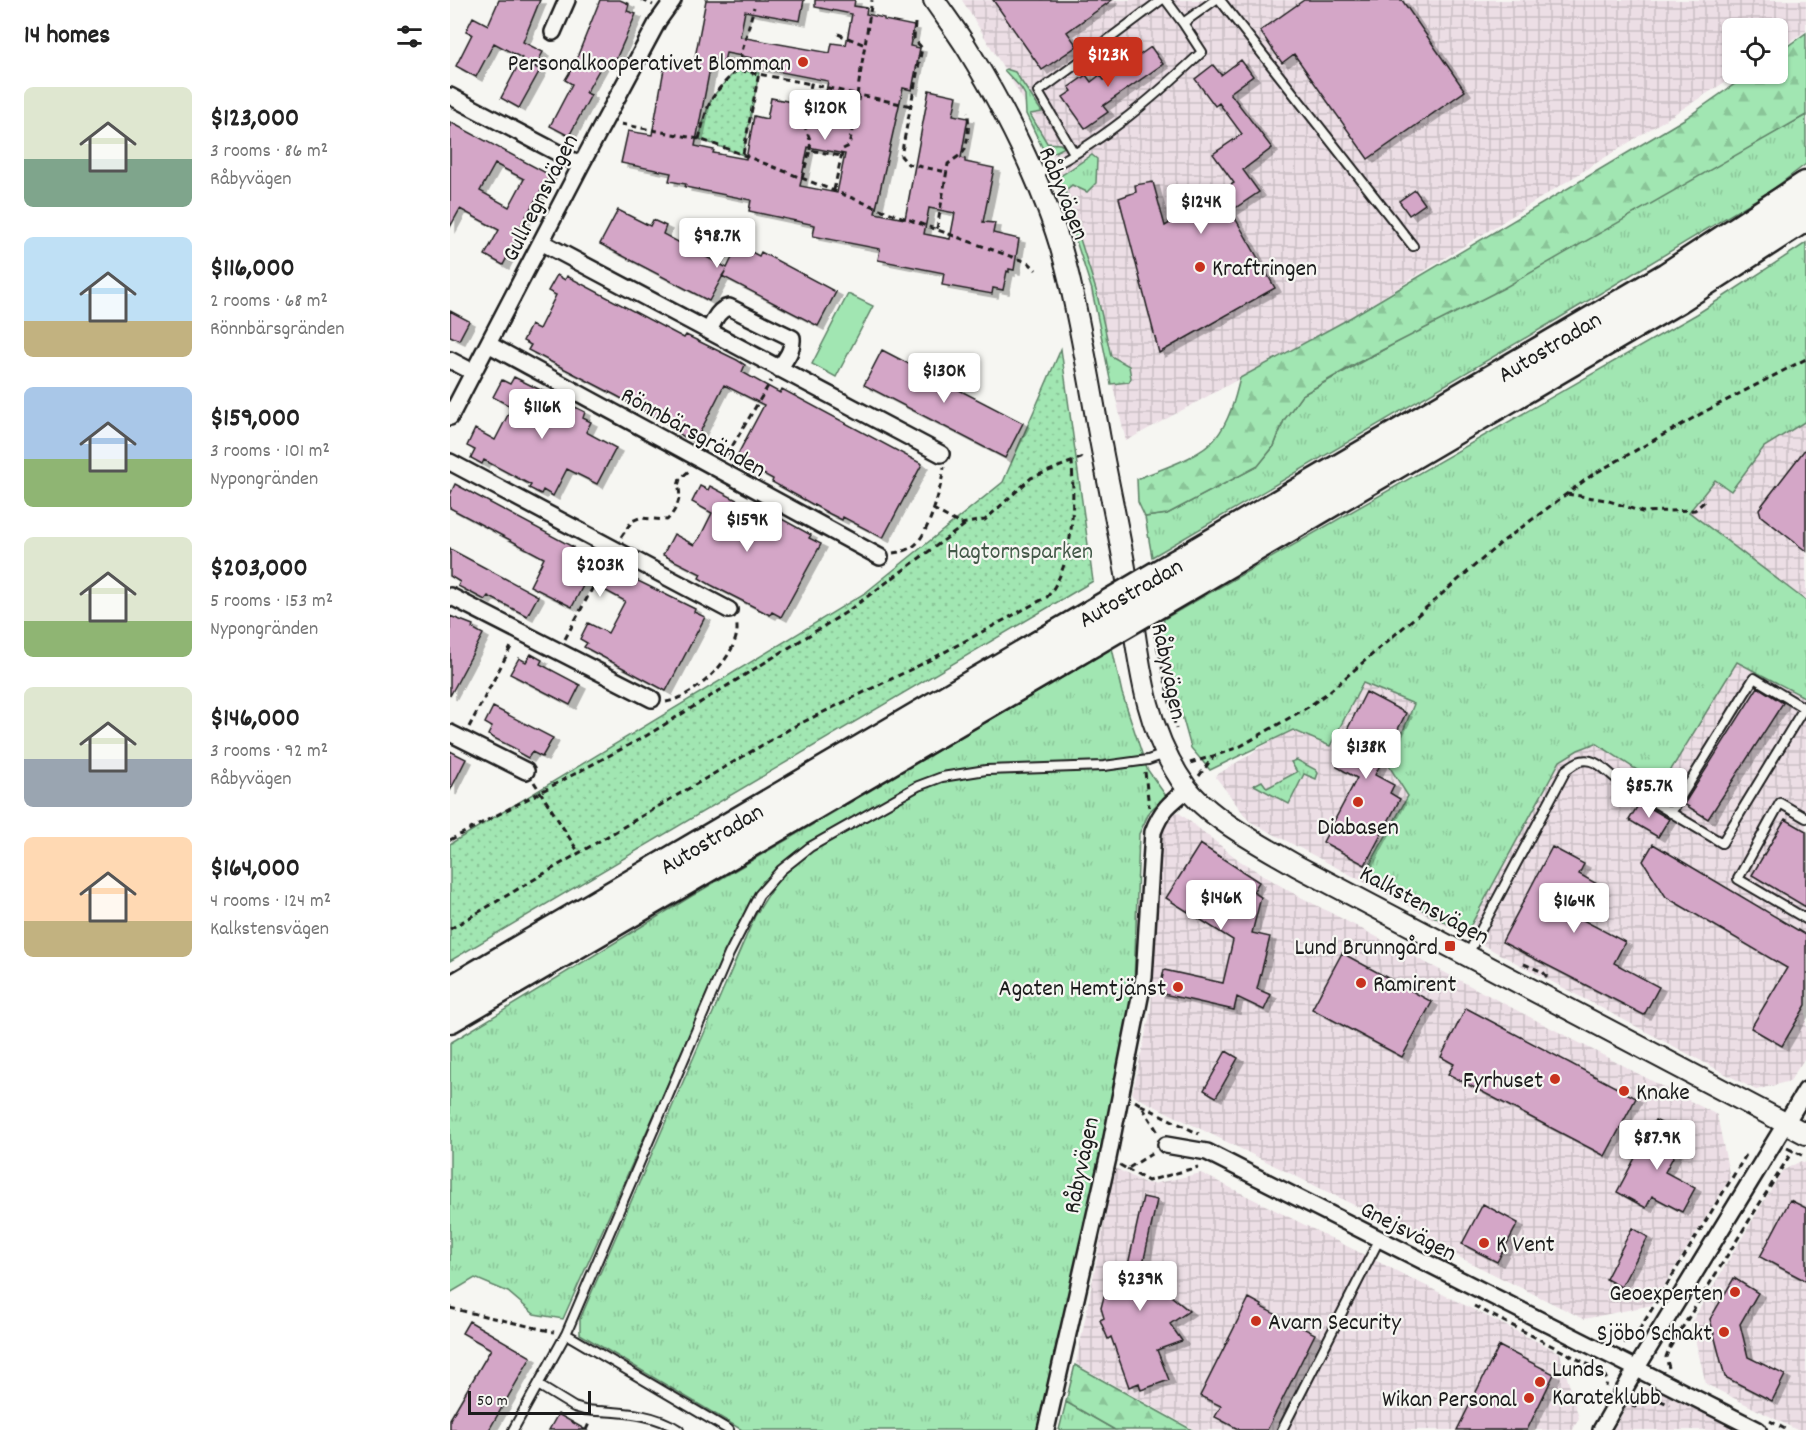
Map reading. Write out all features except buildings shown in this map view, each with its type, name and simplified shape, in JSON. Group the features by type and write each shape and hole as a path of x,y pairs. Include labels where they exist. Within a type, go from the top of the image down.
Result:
{"highway":[{"name":"Autostradan","path":"1180,577 1744,229 1806,186"},
{"name":"Autostradan","path":"450,991 1180,577 1679,298 1806,216"},
{"name":"Autostradan","path":"450,1018 1091,629"}],"street":[{"path":"553,32 567,0"},
{"name":"Gullregnsvägen","path":"450,417 604,121 658,21 673,0"},
{"name":"Råbyvägen","path":"934,0 966,46 995,97 1034,176 1059,242 1070,283 1122,550 1146,698 1154,729 1188,789 1165,808 1153,832 1144,977 1108,1158 1046,1430"},
{"path":"450,96 581,165"},
{"path":"541,242 940,454"},
{"path":"709,331 719,312 729,307 792,338 790,354 779,369"},
{"name":"Rönnbärsgränden","path":"488,344 880,557"},
{"path":"450,360 473,372"},
{"path":"450,462 729,610"},
{"path":"450,596 652,699"},
{"path":"456,736 526,771"},
{"name":"Kalkstensvägen","path":"1188,789 1212,811 1251,839 1307,871 1785,1123 1798,1144"},
{"path":"1601,1430 1806,1090"},
{"name":"Gnejsvägen","path":"1166,1145 1207,1152 1636,1369 1762,1425"}],"lane":[{"path":"1105,42 1161,0"},
{"path":"1034,176 1103,135 1162,88 1202,52 1166,0"},
{"path":"1183,23 1215,0"},
{"path":"1220,0 1413,246"},
{"path":"1074,153 1038,92 1090,54"},
{"path":"1468,955 1566,770 1576,762 1588,760 1598,764 1614,777 1671,813 1722,843 1804,708 1754,678 1671,813"},
{"path":"513,1430 566,1334 729,954 759,895 781,870 810,847 918,786 942,777 986,770 1104,766 1170,759"},
{"path":"1806,818 1780,803 1738,879 1806,919"},
{"path":"1282,1430 1379,1240"},
{"path":"566,1334 729,1430"},
{"path":"538,1385 574,1407 648,1416 662,1420 679,1430"}],"path":[{"path":"834,190 843,149 849,146 872,0"},
{"path":"699,140 706,108 711,98 737,70 754,7"},
{"path":"915,23 914,39 922,48 901,156 908,164 947,172"},
{"path":"838,34 865,45"},
{"path":"737,70 911,106"},
{"path":"743,155 759,74"},
{"path":"802,178 810,150 811,140 805,121 812,84"},
{"path":"937,230 948,164 963,152 970,117 967,112"},
{"path":"604,121 699,140 743,155 1029,263 1036,270"},
{"path":"810,150 841,156"},
{"path":"1170,759 1214,756 1231,750 1308,707 1330,691 1502,542 1567,494 1621,457 1806,358"},
{"path":"718,470 779,369"},
{"path":"933,509 949,520 960,524 985,520 1031,478 1072,461 1102,452"},
{"path":"880,557 905,550 916,544 924,531 943,477 944,464 940,454"},
{"path":"558,651 613,549 632,521 646,517 660,521 672,516 680,497 678,486 680,479 695,466 698,459"},
{"path":"450,929 793,727 926,662 1047,597 1056,586 1066,553 1073,517 1072,461"},
{"path":"1567,494 1606,500 1642,512 1695,510 1705,501"},
{"path":"450,840 646,736 845,613 966,524"},
{"path":"652,699 665,702 674,701 696,689 710,677 725,657 737,634 735,617 729,610"},
{"path":"456,736 507,653 522,633"},
{"path":"1188,789 1214,756"},
{"path":"1148,760 1145,767 1153,832"},
{"path":"526,771 579,853"},
{"path":"1121,1095 1206,1136"},
{"path":"1127,1168 1166,1145 1141,1106"},
{"path":"1774,1141 1798,1144"},
{"path":"1798,1144 1806,1157"},
{"path":"1673,1373 1668,1367 1666,1357 1669,1349 1798,1144"},
{"path":"1617,1343 1633,1340 1747,1154"},
{"path":"1108,1158 1148,1181 1199,1166"},
{"path":"1467,1302 1603,1372 1607,1380 1604,1391 1619,1399 1635,1407 1639,1400 1657,1399 1677,1408"},
{"path":"450,1308 566,1334"},
{"path":"1762,1425 1787,1430"}],"shaded area":[{"path":"962,0 1806,0 1806,31 1788,43 1788,18 1722,18 1722,84 1343,322 1126,441 1065,183 1036,121"},
{"name":"Diabasen","path":"1806,389 1806,1056 1790,1081 1756,1090 1249,821 1215,776 1344,696 1617,499"},
{"path":"1178,812 1240,861 1291,892 1717,1115 1730,1178 1652,1305 1584,1319 1132,1095 1151,1009 1159,849 1164,825 1172,814"},
{"path":"1801,1161 1806,1163 1806,1430 1797,1430 1706,1384 1691,1323 1782,1171"},
{"path":"1115,1168 1145,1183 1153,1184 1201,1173 1560,1353 1579,1418 1573,1430 1195,1430 1076,1364"},
{"path":"1644,1389 1656,1389 1670,1394 1740,1430 1613,1430 1632,1396"}],"green space":[{"path":"1806,33 1806,115 1504,288 1357,363 1302,395 1284,420 1274,446 1258,466 1167,514 1145,517 1138,502 1137,479 1168,467 1208,446 1228,418 1240,378 1343,322 1686,118 1735,84 1788,84 1788,46"},
{"path":"737,70 759,73 743,155 699,139 711,101"},
{"path":"1004,70 1015,72 1042,112 1030,114 1047,143 1060,144 1065,147 1053,153 1044,151 1026,114 1025,95"},
{"path":"1806,115 1806,164 1772,190 1556,320 1152,557 1145,517 1167,514 1258,466 1274,446 1284,420 1302,395"},
{"path":"1092,155 1097,159 1096,183 1087,192 1072,185 1065,191 1096,290 1111,356 1129,366 1131,378 1129,382 1111,384 1092,290 1056,179"},
{"path":"1806,243 1806,421 1764,447 1731,491 1715,480 1689,512 1806,601 1806,698 1737,662 1661,786 1596,743 1560,761 1466,934 1363,877 1408,796 1389,766 1414,704 1363,683 1330,746 1293,730 1210,770 1191,748 1160,636 1164,619 1697,314"},
{"path":"848,294 873,306 836,377 812,364"},
{"name":"Hagtornsparken","path":"1061,349 1093,581 450,961 450,844 865,593 1003,482"},
{"path":"1112,648 1122,693 1147,769 1166,796 1150,811 1139,834 1134,986 1083,1237 1038,1430 742,1430 580,1334 580,1319 755,916 780,876 763,881 739,924 563,1319 534,1314 508,1292 475,1278 450,1293 450,1043 695,894"},
{"path":"1297,760 1318,773 1316,779 1304,774 1289,804 1254,785 1262,781 1267,788 1297,772 1291,762"},
{"path":"1075,1365 1192,1430 1115,1430 1066,1402"},
{"path":"1066,1402 1115,1430 1059,1430"}],"place":[{"name":"Personalkooperativet Blomman","path":"803,62"},
{"name":"Kraftringen","path":"1200,267"},
{"name":"Diabasen","path":"1358,802"},
{"name":"Lund Brunngård","path":"1450,946"},
{"name":"Ramirent","path":"1361,983"},
{"name":"Agaten Hemtjänst","path":"1178,987"},
{"name":"Fyrhuset","path":"1555,1079"},
{"name":"Knake","path":"1624,1091"},
{"name":"K Vent","path":"1484,1243"},
{"name":"Geoexperten","path":"1735,1292"},
{"name":"Avarn Security","path":"1256,1321"},
{"name":"Sjöbo Schakt","path":"1724,1332"},
{"name":"Lunds Karateklubb","path":"1540,1382"},
{"name":"Wikan Personal","path":"1529,1398"}]}
